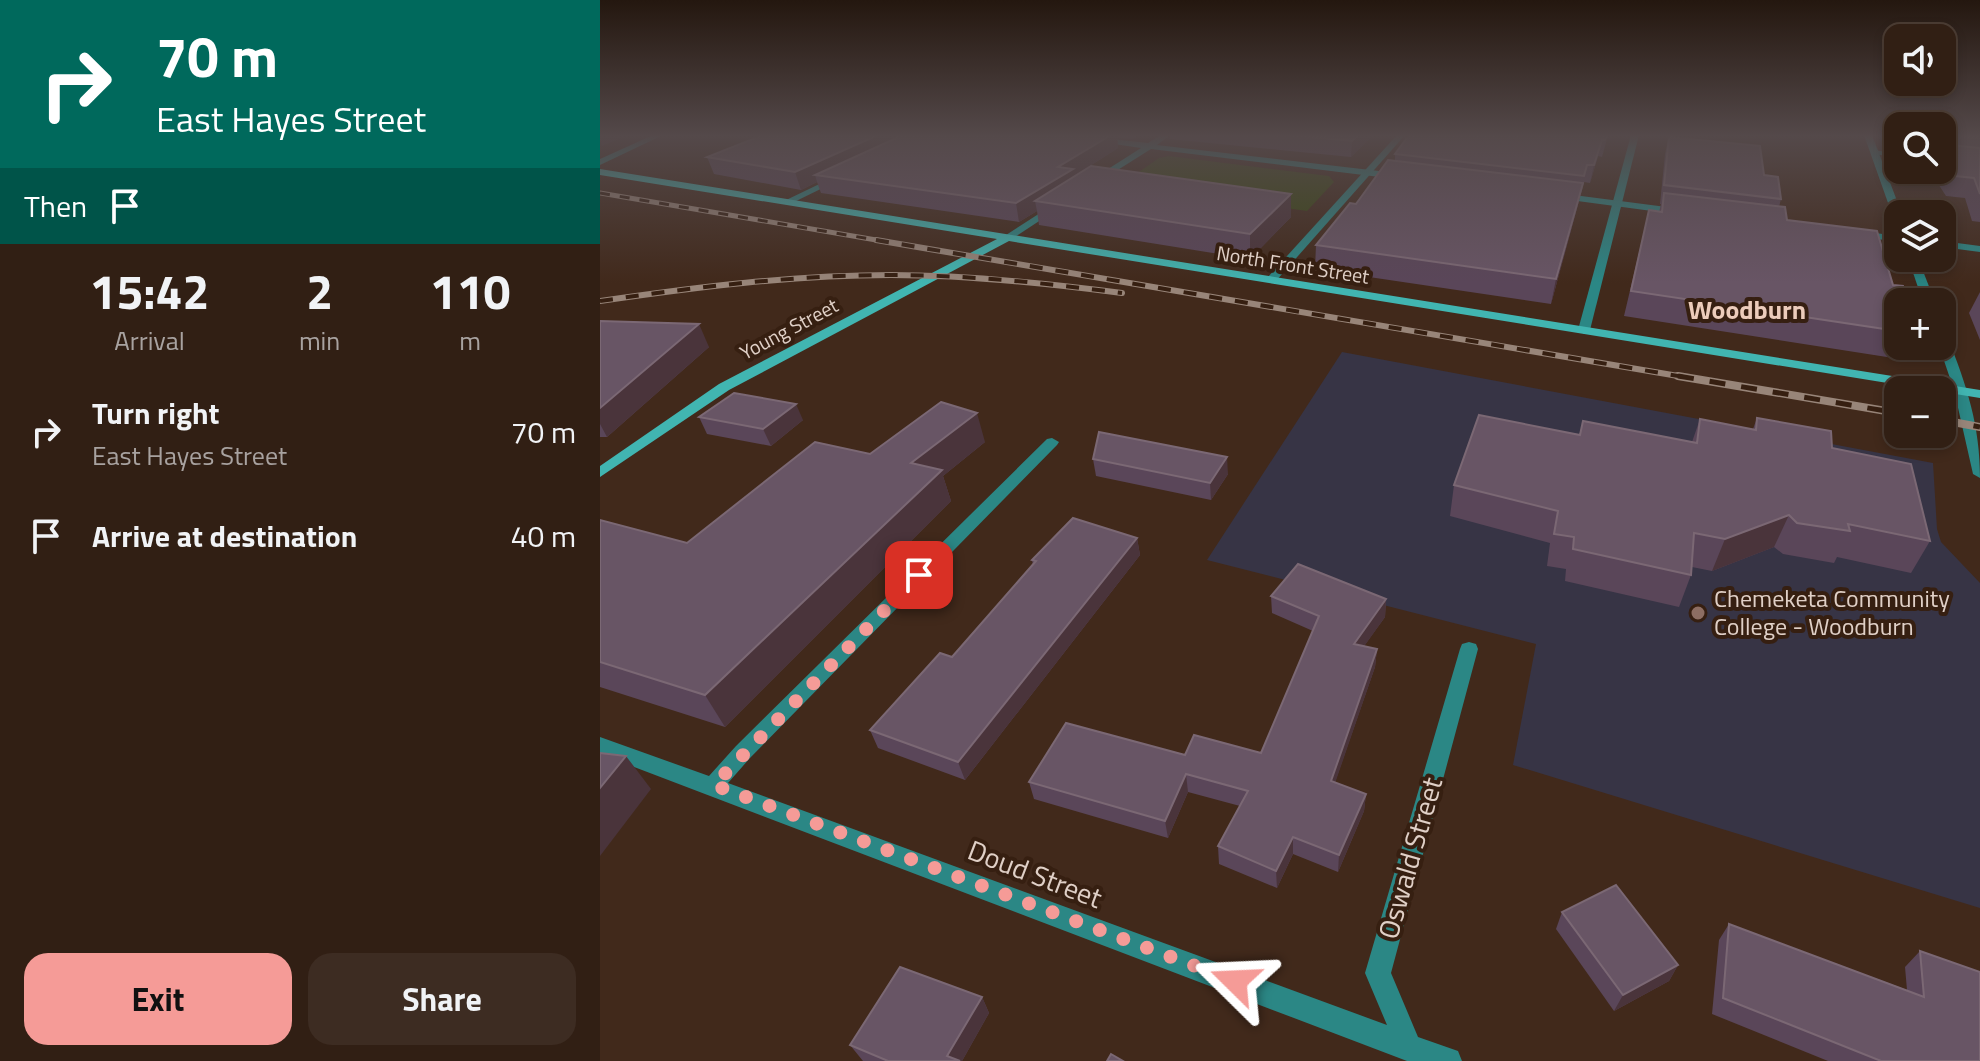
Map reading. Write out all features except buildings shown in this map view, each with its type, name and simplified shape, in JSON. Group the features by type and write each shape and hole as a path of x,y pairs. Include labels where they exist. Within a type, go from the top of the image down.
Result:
{"main road":[{"name":"North Front Street","path":"678,185 1980,394"},
{"name":"Young Street","path":"602,471 735,381 1008,237"}],"street":[{"path":"787,202 824,185"},
{"path":"1086,187 1090,185"},
{"path":"1271,280 1358,185"},
{"path":"1584,330 1622,185"},
{"path":"1544,195 1693,213"},
{"path":"1008,237 1063,202"},
{"path":"1847,232 1884,237"},
{"path":"1956,246 1980,249"},
{"path":"1950,360 1961,390 1980,474"},
{"path":"714,785 743,752 1052,442"},
{"name":"Oswald Street","path":"1413,1054 1378,973 1469,649"},
{"name":"Doud Street","path":"600,745 714,785 1413,1054 1448,1061"}],"shaded area":[{"name":"Chemeketa Community College - Woodburn","path":"1342,352 1933,463 1937,529 1941,542 1980,583 1980,908 1513,765 1536,644 1207,560"}],"green space":[{"path":"1121,185 1332,185 1307,211"}],"railway":[{"path":"600,193 888,242"},
{"path":"876,240 1690,378"},
{"path":"600,301 818,277 920,275 1122,293"},
{"path":"1678,376 1884,411"},
{"path":"1956,423 1980,427"}],"place":[{"name":"Chemeketa Community College - Woodburn","path":"1698,613"}],"district":[{"name":"Woodburn","path":"1747,310"}],"route":[{"path":"919,575 714,785 1235,981"}]}
